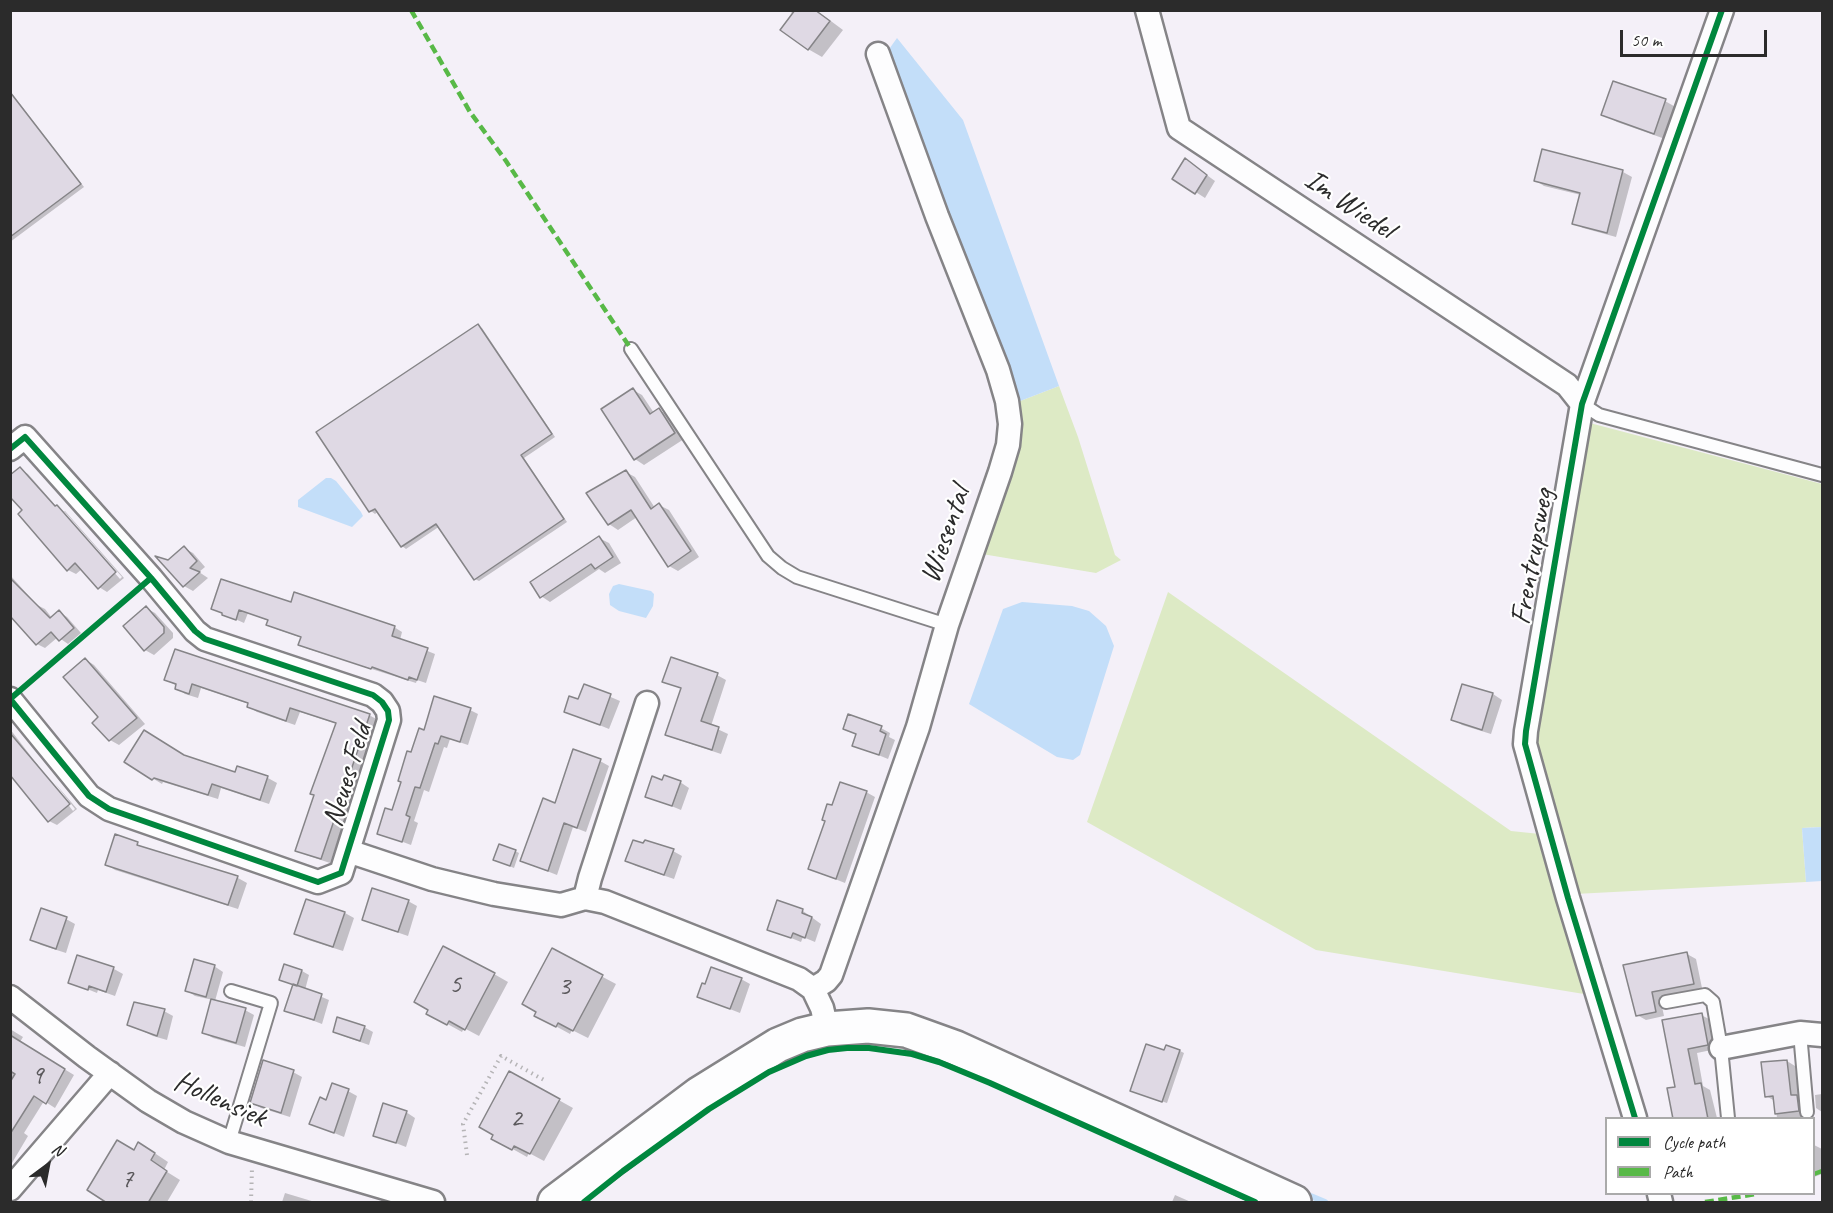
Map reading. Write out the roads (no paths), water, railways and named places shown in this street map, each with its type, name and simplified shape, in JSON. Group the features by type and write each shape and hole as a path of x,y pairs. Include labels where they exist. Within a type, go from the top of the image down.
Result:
{"main road":[{"path":"555,1203 699,1094 753,1059 783,1042 846,1026 888,1027 906,1030 936,1040 1294,1203"}],"street":[{"name":"Im Wiedel","path":"1147,10 1179,128 1567,385 1582,404"},
{"name":"Frentrupsweg","path":"1634,1117 1568,898 1525,744 1582,404 1722,10"},
{"name":"Wiesental","path":"813,989 831,975 918,727 947,625 1000,472 1008,445 1010,424 1007,401 998,369 937,216 878,54"},
{"name":"Neues Feld","path":"10,449 25,437 195,631 205,639 372,695 382,702 388,711 389,720 341,873 318,882 109,809 89,796 10,699"},
{"path":"585,898 647,703"},
{"name":"Neues Feld","path":"348,851 432,879 494,894 561,904 585,898 605,902 799,979 813,989"},
{"path":"813,989 822,1008 827,1029"},
{"name":"Hollensiek","path":"10,997 148,1101 184,1122 229,1142 433,1203"},
{"path":"1721,1048 1800,1033 1822,1035"},
{"path":"11,1188 110,1073"}],"lane":[{"path":"631,349 768,556 782,568 797,576 947,625"},
{"path":"1582,404 1599,415 1822,475"},
{"path":"229,1142 271,1003 231,991"},
{"path":"1666,1002 1705,995 1713,1002 1721,1048 1728,1117"},
{"path":"1800,1033 1807,1112"}],"water":[{"path":"897,38 963,120 1059,386 1015,403 887,52"},
{"path":"326,478 336,481 361,512 363,516 352,527 298,507 298,500"},
{"path":"619,584 651,591 654,594 653,606 646,618 619,611 610,605 609,594 613,586"},
{"path":"1022,602 1072,606 1089,611 1106,626 1114,646 1080,755 1073,760 1057,757 969,704 1003,609"},
{"path":"1822,827 1822,881 1806,882 1802,828"}],"waterway":[{"path":"1301,1192 1325,1202"}]}
